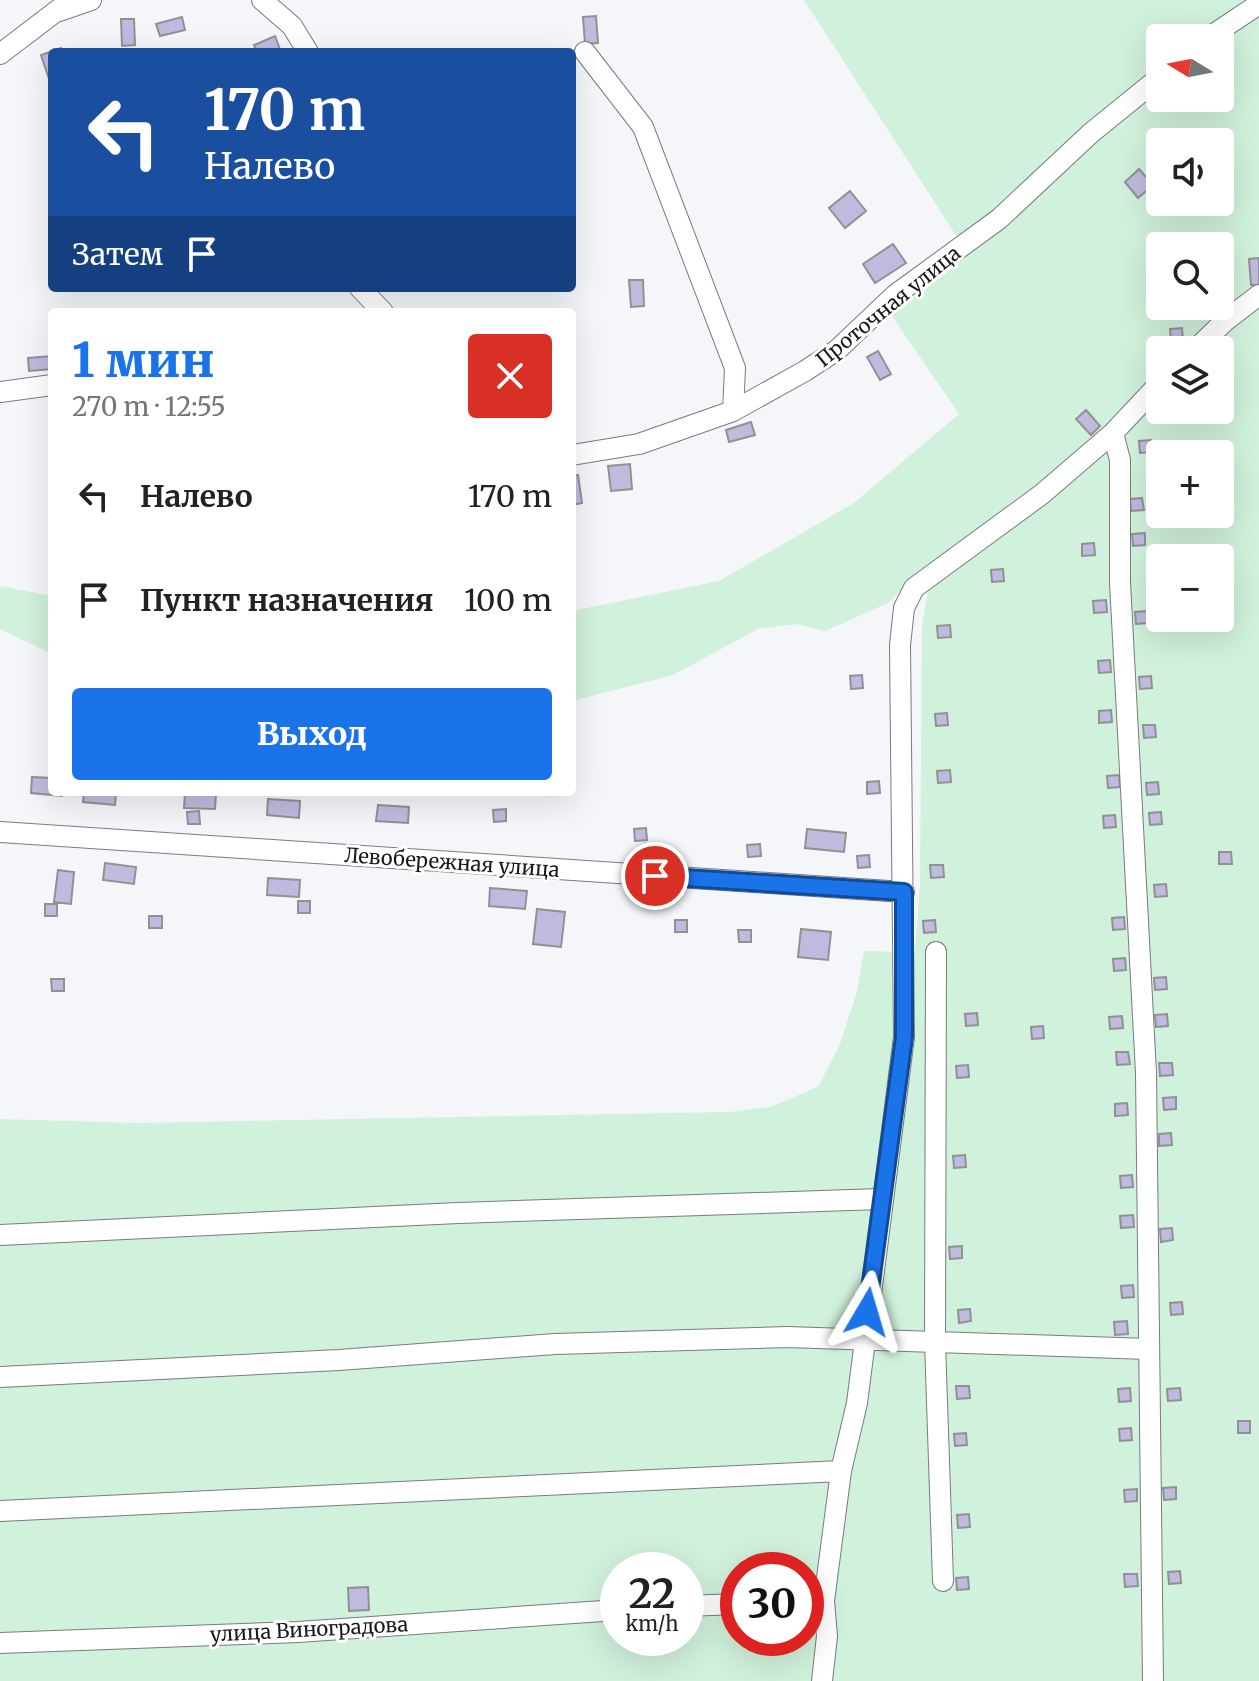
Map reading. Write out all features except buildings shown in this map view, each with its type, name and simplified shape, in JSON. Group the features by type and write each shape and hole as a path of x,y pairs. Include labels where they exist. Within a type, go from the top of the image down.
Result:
{"street":[{"path":"4,43 63,6 91,0"},
{"path":"262,0 292,26 306,48"},
{"path":"1229,24 1259,4"},
{"path":"585,52 643,127 735,368 733,411"},
{"name":"Проточная улица","path":"576,454 639,444 733,411 837,350 895,295 999,219 1091,133 1146,88"},
{"path":"364,292 379,308"},
{"path":"1209,336 1259,295"},
{"path":"0,392 48,386"},
{"path":"824,1557 857,1403 904,1037 900,645 904,608 914,588 1042,494 1113,433 1146,398"},
{"path":"1113,433 1120,460 1120,582 1146,1073 1153,1681"},
{"name":"Левобережная улица","path":"0,832 904,892"},
{"path":"936,952 935,1342 943,1581"},
{"path":"0,1235 458,1213 881,1199"},
{"path":"0,1377 339,1360 555,1344 787,1337 1148,1349"},
{"path":"0,1511 841,1471"},
{"name":"улица Виноградова","path":"0,1643 298,1632 600,1611"},
{"path":"822,1681 827,1636 824,1628"}],"green space":[{"path":"804,0 1259,0 1259,1681 0,1681 0,1119 139,1123 729,1112 770,1107 818,1087 840,1044 857,992 864,951 915,952 920,885 922,626 928,591 1027,514 1022,494 915,577 888,603 825,631 795,624 758,629 673,675 576,700 576,610 719,581 854,503 959,414 881,300 959,240"},
{"path":"0,586 48,595 48,652 0,629"}],"route":[{"path":"655,876 904,892 904,1037 867,1312"}]}
